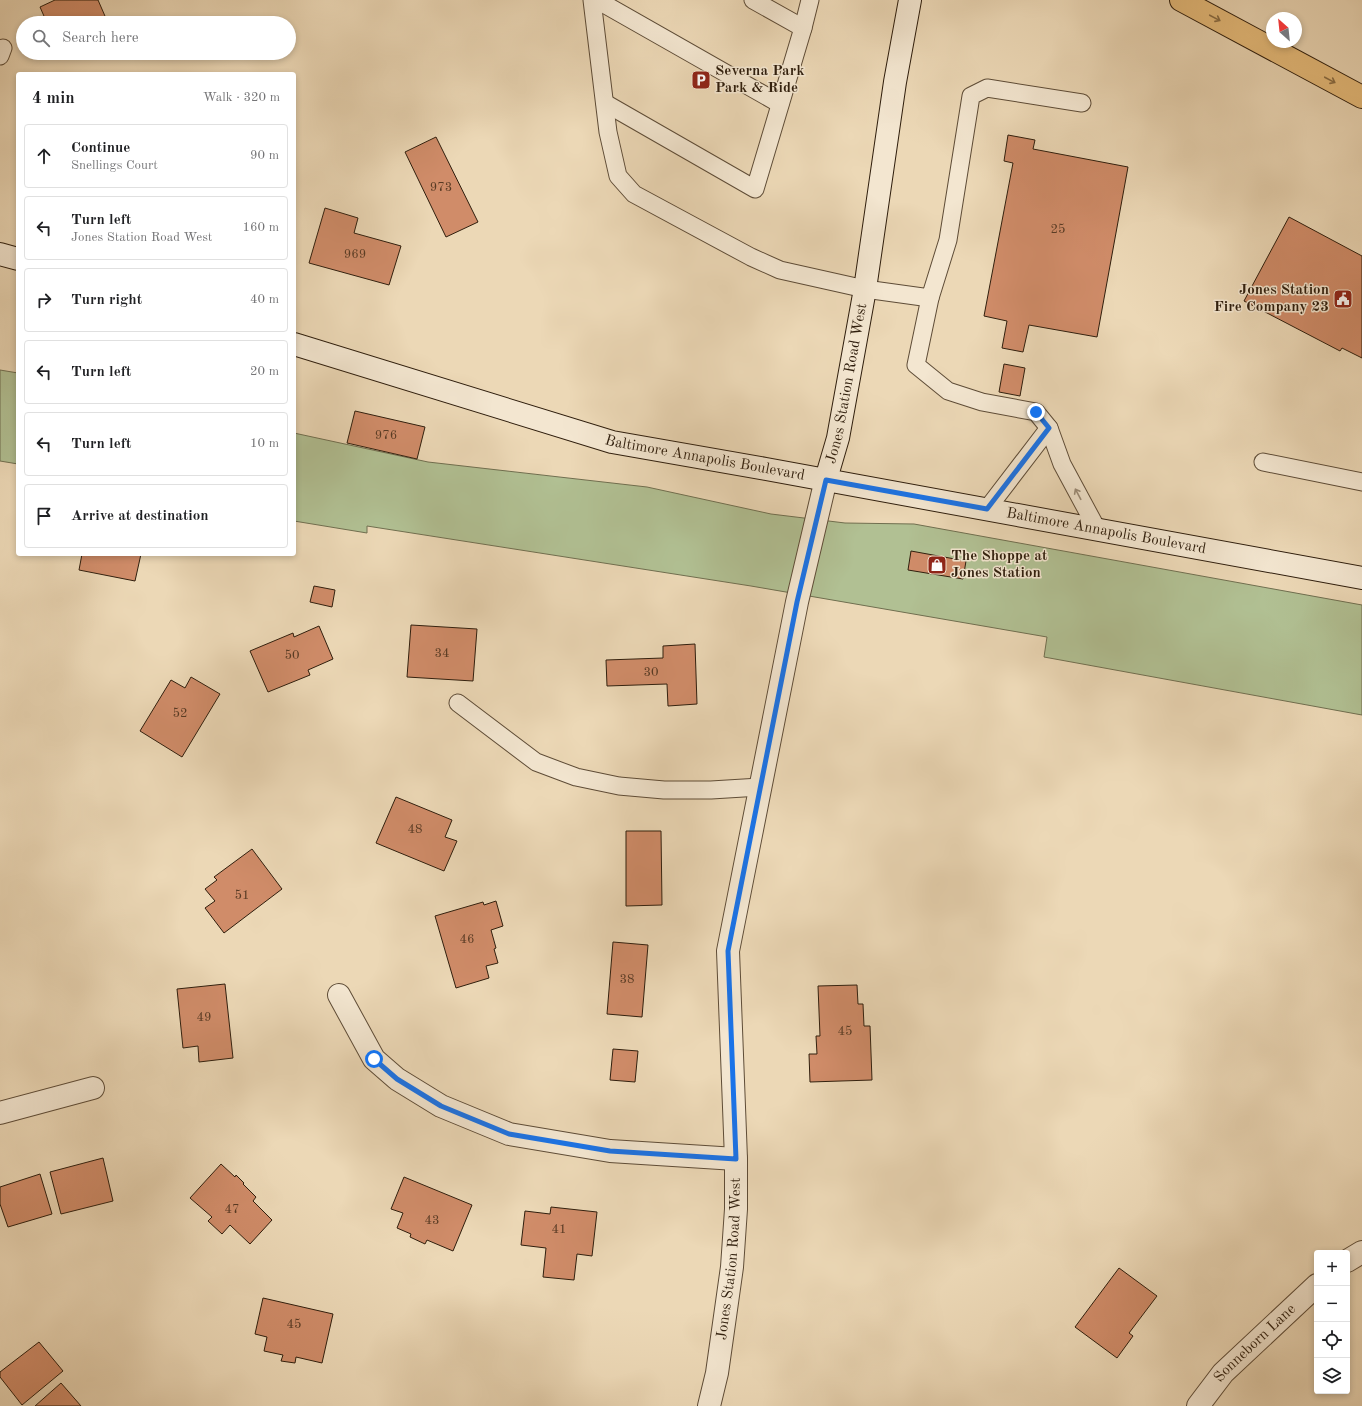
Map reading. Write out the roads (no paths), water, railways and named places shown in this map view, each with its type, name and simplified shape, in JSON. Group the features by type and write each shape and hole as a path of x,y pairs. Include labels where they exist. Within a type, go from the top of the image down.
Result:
{"highway":[{"path":"1181,0 1362,97"}],"street":[{"name":"Jones Station Road West","path":"709,1406 717,1373 732,1267 736,1209 736,1159 728,951 797,602 826,480 838,438 865,289 895,82 910,0"},
{"path":"0,254 16,258"},
{"name":"Baltimore Annapolis Boulevard","path":"296,345 612,442 1362,578"},
{"path":"339,995 374,1059 397,1079 441,1106 509,1134 610,1151 736,1159"},
{"path":"0,1113 93,1088"},
{"path":"1350,1260 1362,1252"},
{"name":"Sonneborn Lane","path":"1198,1406 1223,1372 1316,1286"}],"lane":[{"path":"592,0 608,132 618,176 634,194 751,257 780,270 865,289 930,298"},
{"path":"597,0 780,104"},
{"path":"753,0 803,28"},
{"path":"605,103 755,190 810,0"},
{"path":"1082,103 987,88 971,96 948,240 930,298 916,365 948,391 982,402 1036,412 1049,428 1062,464 1097,529"},
{"path":"987,509 1049,428"},
{"path":"1263,462 1362,482"},
{"path":"458,703 536,762 576,777 618,786 664,790 711,790 760,787"}],"place":[{"name":"Severna Park Park & Ride","path":"701,80"},
{"name":"Jones Station Fire Company 23","path":"1343,299"},
{"name":"The Shoppe at Jones Station","path":"937,565"}]}
